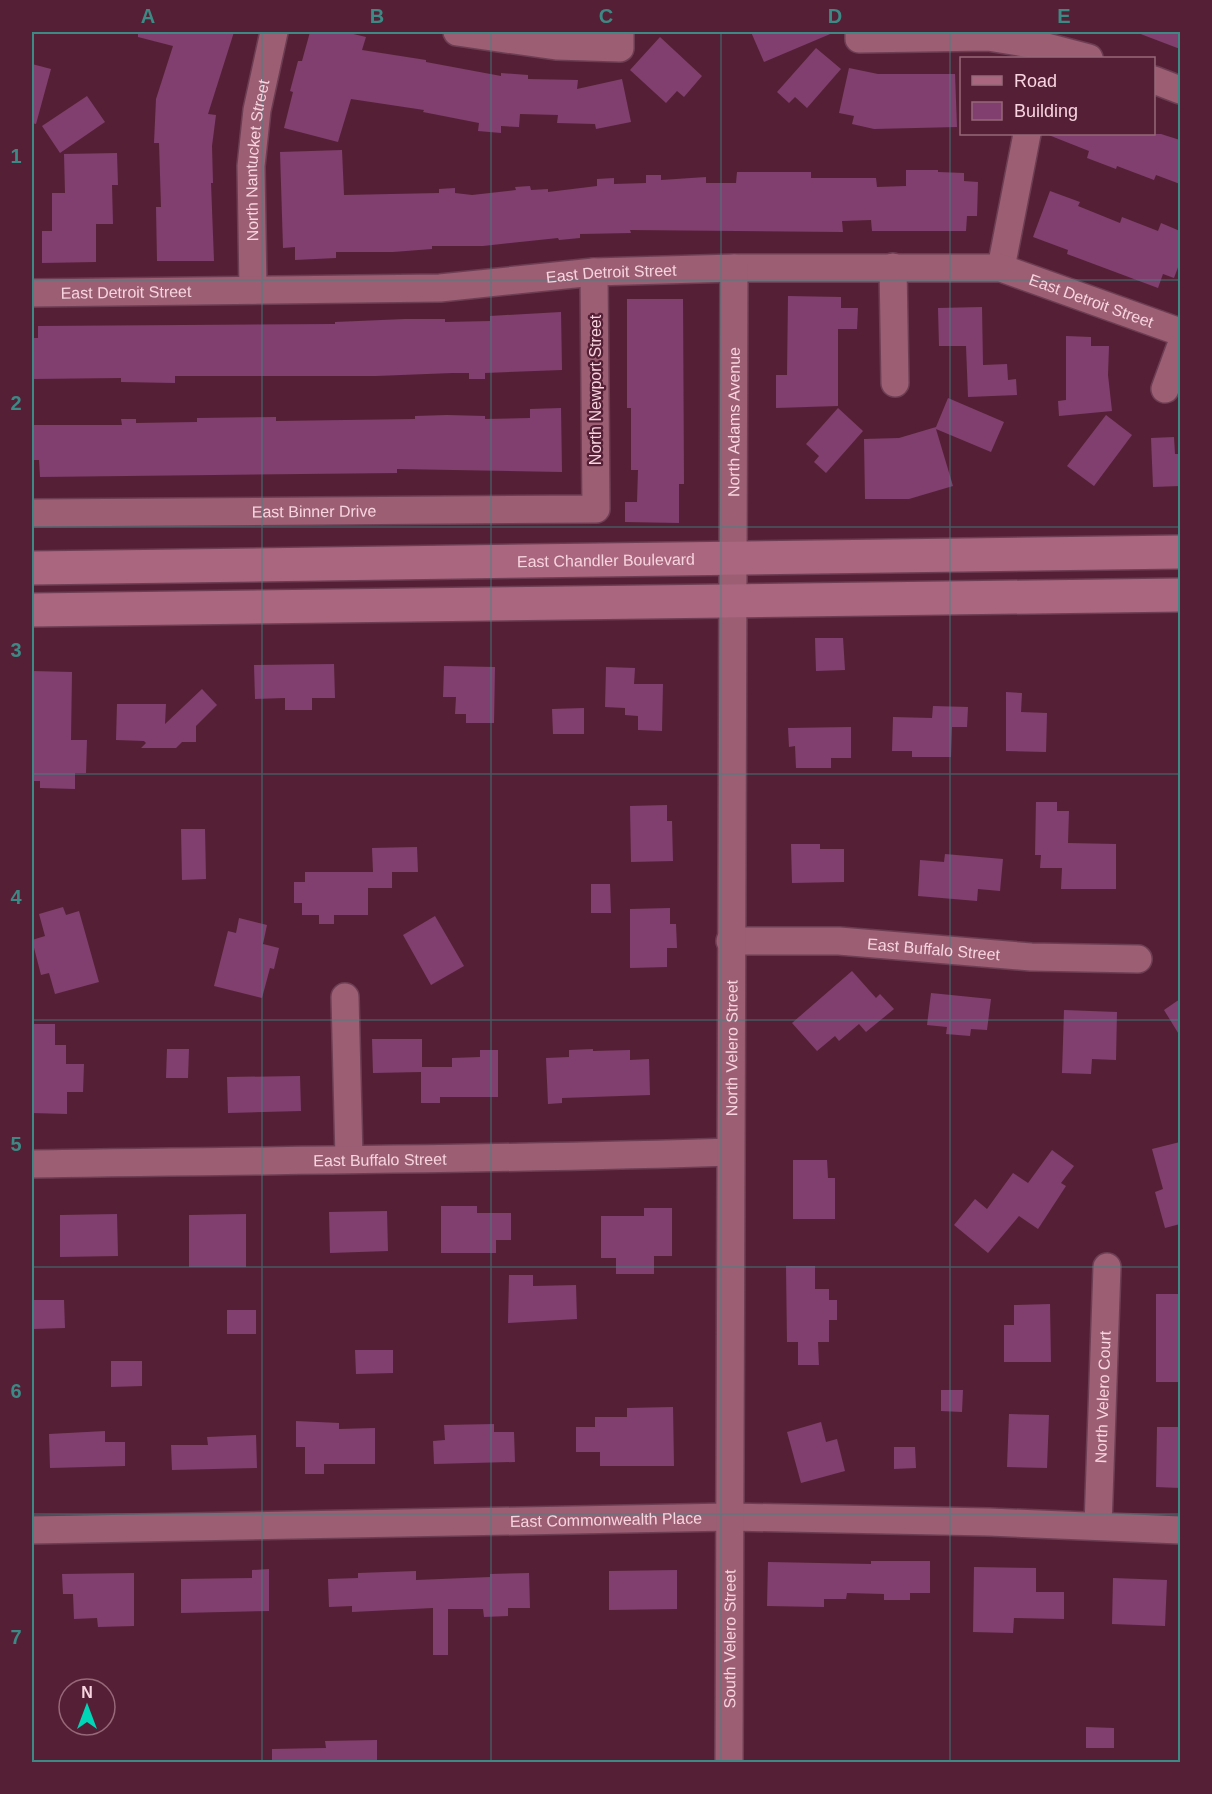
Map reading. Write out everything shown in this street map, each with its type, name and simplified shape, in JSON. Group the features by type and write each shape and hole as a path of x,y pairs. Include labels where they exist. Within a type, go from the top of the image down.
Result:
{"main road":[{"name":"East Chandler Boulevard","path":"32,610 733,579 1180,552"},
{"name":"East Chandler Boulevard","path":"32,568 733,579 1180,595"}],"street":[{"name":"North Nantucket Street","path":"253,290 251,166 257,110 274,32"},
{"path":"458,32 556,46 620,40"},
{"path":"859,35 988,37 1042,52 1081,57"},
{"path":"1155,80 1180,90"},
{"path":"1001,268 1027,135"},
{"path":"893,267 895,383"},
{"name":"East Detroit Street","path":"32,293 440,288 594,272 734,268 1001,268 1180,332"},
{"name":"North Adams Avenue","path":"733,579 734,268"},
{"name":"North Newport Street","path":"594,272 596,509"},
{"path":"1165,389 1180,348"},
{"name":"East Binner Drive","path":"32,513 596,509"},
{"name":"North Velero Street","path":"730,1517 730,941 733,579"},
{"name":"East Buffalo Street","path":"730,941 840,941 1031,957 1138,959"},
{"path":"345,997 349,1158"},
{"name":"East Buffalo Street","path":"32,1164 349,1158 534,1158 730,1152"},
{"name":"North Velero Court","path":"1098,1526 1107,1267"},
{"name":"East Commonwealth Place","path":"32,1530 730,1517 1180,1530"},
{"name":"South Velero Street","path":"729,1762 730,1517"}],"building":[{"path":"138,32 234,32 208,114 216,115 212,146 213,183 211,183 214,261 157,261 156,207 161,207 159,143 154,143 156,99 173,46 138,37"},
{"path":"310,32 345,32 366,37 362,50 426,60 426,62 501,76 501,73 528,75 528,79 578,80 577,89 622,79 631,122 596,129 595,124 557,123 558,115 520,114 519,127 501,126 501,133 478,131 479,123 423,112 424,110 351,99 338,142 284,128 298,61 302,61"},
{"path":"751,32 835,32 764,62"},
{"path":"1180,32 1180,49 1138,33"},
{"path":"660,37 702,76 684,97 677,91 666,103 630,70"},
{"path":"816,48 841,69 807,108 795,97 789,103 777,92"},
{"path":"32,64 51,69 36,124 32,123"},
{"path":"849,68 878,74 955,74 957,127 874,129 852,124 854,116 839,113"},
{"path":"87,96 105,122 60,153 42,126"},
{"path":"1161,134 1180,140 1180,184 1156,175 1154,180 1117,166 1116,169 1087,158 1089,151 1049,135"},
{"path":"342,150 344,195 439,193 439,189 455,188 455,193 472,195 516,190 515,187 530,186 531,190 548,189 548,192 597,186 597,179 614,178 614,184 646,183 646,175 661,175 661,180 706,177 706,183 736,183 737,172 811,172 811,178 876,178 877,187 906,186 906,170 938,170 938,172 964,173 964,181 978,182 977,216 967,216 966,231 872,231 871,220 842,221 843,232 630,230 631,233 580,234 580,238 559,240 558,238 483,246 432,246 432,249 393,252 336,252 336,258 295,260 295,247 283,248 280,152"},
{"path":"117,153 118,185 112,185 113,224 96,224 96,262 42,263 42,231 52,231 52,193 65,193 64,154"},
{"path":"1050,191 1080,202 1078,206 1120,223 1122,217 1158,231 1161,223 1180,231 1180,262 1174,278 1163,274 1158,288 1067,254 1068,250 1033,237"},
{"path":"788,296 841,297 841,308 858,308 857,329 838,329 838,406 776,408 776,375 787,375"},
{"path":"627,299 683,299 684,484 679,484 679,523 625,522 625,502 637,502 638,470 631,470 631,408 627,408"},
{"path":"982,307 983,365 1007,364 1008,380 1016,379 1017,395 968,397 966,346 939,346 938,308"},
{"path":"561,312 562,370 485,373 485,379 469,379 469,373 452,373 376,376 175,376 175,383 121,382 121,378 32,379 32,338 38,338 38,326 335,324 335,322 405,319 445,319 445,322 490,321 490,316"},
{"path":"1066,336 1091,337 1091,346 1109,346 1108,375 1112,411 1059,416 1058,401 1066,400"},
{"path":"948,398 1004,422 991,452 936,429 953,486 909,499 865,499 864,439 899,438 936,427"},
{"path":"561,408 562,472 397,469 397,473 40,477 39,460 32,460 32,425 122,425 121,419 136,419 136,423 197,422 197,418 276,417 276,421 415,419 415,416 447,415 485,416 485,419 530,418 530,409"},
{"path":"838,408 863,431 826,473 814,462 819,456 806,444"},
{"path":"1106,415 1132,435 1094,486 1067,466"},
{"path":"1174,437 1175,454 1180,454 1180,486 1153,487 1151,438"},
{"path":"815,638 843,638 845,670 816,671"},
{"path":"334,664 335,698 312,698 312,710 285,710 285,698 255,699 254,665"},
{"path":"444,666 495,667 494,723 466,723 466,714 455,714 456,697 443,697"},
{"path":"606,667 635,668 634,684 663,684 662,731 638,730 638,716 625,715 625,708 605,707"},
{"path":"32,671 72,672 71,740 87,740 86,773 75,773 75,789 40,788 40,781 32,781"},
{"path":"202,689 217,705 196,726 196,742 182,742 176,748 141,748 146,743 144,741 116,740 117,704 166,704 165,724"},
{"path":"1006,692 1022,693 1021,712 1047,713 1046,752 1006,751"},
{"path":"933,706 968,707 967,727 952,727 951,757 912,757 912,751 892,751 893,717 932,718"},
{"path":"584,708 584,734 553,734 552,709"},
{"path":"851,727 851,758 831,758 831,768 796,768 795,746 789,747 788,728"},
{"path":"1036,802 1057,802 1057,811 1069,811 1068,843 1116,844 1116,889 1061,889 1062,868 1040,868 1041,855 1035,855"},
{"path":"667,805 667,821 672,821 673,861 631,862 630,806"},
{"path":"181,829 205,829 206,879 182,880"},
{"path":"791,844 820,844 820,849 844,849 844,882 792,883"},
{"path":"417,847 418,872 392,872 392,888 368,888 368,915 334,915 334,924 319,924 319,915 302,915 302,903 294,903 294,882 305,882 305,872 373,872 372,848"},
{"path":"945,854 1003,859 1000,891 978,889 977,901 918,896 920,860 944,862"},
{"path":"591,884 610,884 611,913 591,913"},
{"path":"63,907 66,915 79,911 99,982 55,994 49,973 41,975 32,940 45,936 39,914"},
{"path":"670,908 670,924 676,924 677,948 667,948 667,967 630,968 630,909"},
{"path":"435,916 464,966 431,985 403,935"},
{"path":"239,918 267,925 263,944 279,948 274,969 270,968 262,998 214,986 228,931 236,933"},
{"path":"852,971 876,998 880,994 894,1009 866,1032 859,1024 839,1041 835,1036 817,1051 792,1023"},
{"path":"931,993 991,999 987,1030 971,1029 970,1036 946,1034 947,1027 927,1025"},
{"path":"1180,999 1180,1036 1164,1010"},
{"path":"1064,1010 1117,1012 1116,1060 1092,1059 1091,1074 1062,1073"},
{"path":"32,1024 55,1024 55,1045 66,1045 66,1064 84,1064 83,1092 67,1092 67,1114 32,1113"},
{"path":"372,1039 422,1039 422,1067 452,1067 452,1058 480,1057 480,1050 498,1050 498,1097 440,1097 440,1103 421,1103 421,1072 373,1073"},
{"path":"167,1049 189,1049 188,1078 166,1078"},
{"path":"593,1049 593,1051 630,1050 630,1060 649,1059 650,1095 562,1098 562,1103 548,1104 546,1058 569,1057 569,1050"},
{"path":"300,1076 301,1111 228,1113 227,1077"},
{"path":"1180,1142 1180,1224 1165,1228 1155,1192 1163,1189 1152,1149"},
{"path":"1052,1150 1074,1166 1061,1183 1066,1186 1038,1229 1019,1216 988,1253 954,1225 975,1199 987,1209 1013,1173 1028,1183"},
{"path":"793,1160 827,1160 828,1178 835,1178 835,1219 793,1219"},
{"path":"441,1206 477,1206 477,1213 511,1213 511,1240 496,1240 496,1253 441,1253"},
{"path":"644,1208 672,1208 672,1256 654,1256 654,1274 616,1274 616,1258 601,1258 601,1216 644,1216"},
{"path":"387,1211 388,1251 330,1253 329,1212"},
{"path":"117,1214 118,1256 60,1257 60,1215"},
{"path":"246,1214 246,1267 189,1267 189,1215"},
{"path":"786,1266 815,1266 815,1289 829,1289 829,1300 837,1300 837,1320 829,1320 829,1342 818,1342 819,1365 798,1365 798,1342 787,1342"},
{"path":"509,1275 533,1275 533,1286 576,1285 577,1319 508,1323"},
{"path":"1156,1294 1180,1294 1180,1382 1156,1382"},
{"path":"33,1300 64,1300 65,1328 33,1329"},
{"path":"1050,1304 1051,1362 1004,1362 1004,1325 1014,1325 1014,1305"},
{"path":"227,1310 256,1310 256,1334 227,1334"},
{"path":"355,1350 393,1350 393,1373 356,1374"},
{"path":"111,1361 142,1361 142,1386 111,1387"},
{"path":"941,1390 963,1390 962,1412 941,1411"},
{"path":"673,1407 674,1466 600,1466 600,1452 576,1452 576,1427 595,1427 595,1417 627,1417 627,1408"},
{"path":"1009,1414 1049,1415 1047,1468 1007,1467"},
{"path":"296,1421 339,1423 339,1429 375,1428 375,1464 324,1464 324,1474 305,1474 305,1447 296,1447"},
{"path":"821,1422 826,1442 837,1439 845,1471 801,1483 787,1432"},
{"path":"494,1424 494,1432 514,1432 515,1462 434,1464 433,1441 445,1440 444,1425"},
{"path":"1157,1427 1180,1427 1180,1488 1156,1487"},
{"path":"105,1431 105,1442 125,1442 125,1466 50,1468 49,1434"},
{"path":"256,1435 257,1468 172,1470 171,1445 208,1445 207,1437"},
{"path":"894,1447 915,1447 916,1468 894,1469"},
{"path":"871,1561 930,1561 930,1593 910,1593 910,1600 884,1600 884,1594 847,1593 846,1599 824,1599 824,1607 767,1606 768,1562 871,1564"},
{"path":"974,1567 1036,1568 1036,1592 1064,1592 1064,1619 1014,1618 1013,1633 973,1632"},
{"path":"269,1569 269,1611 181,1613 181,1579 252,1578 252,1570"},
{"path":"677,1570 677,1609 609,1610 609,1571"},
{"path":"416,1571 416,1580 529,1573 530,1608 508,1608 508,1616 484,1617 483,1609 448,1609 448,1655 433,1655 433,1608 352,1612 352,1606 329,1607 328,1579 358,1578 358,1573"},
{"path":"134,1573 134,1626 98,1627 97,1618 74,1619 73,1594 63,1594 62,1574"},
{"path":"1113,1578 1167,1580 1165,1626 1112,1624"},
{"path":"1086,1727 1114,1728 1114,1748 1086,1748"},
{"path":"377,1740 377,1762 272,1762 272,1749 326,1748 325,1741"}]}
